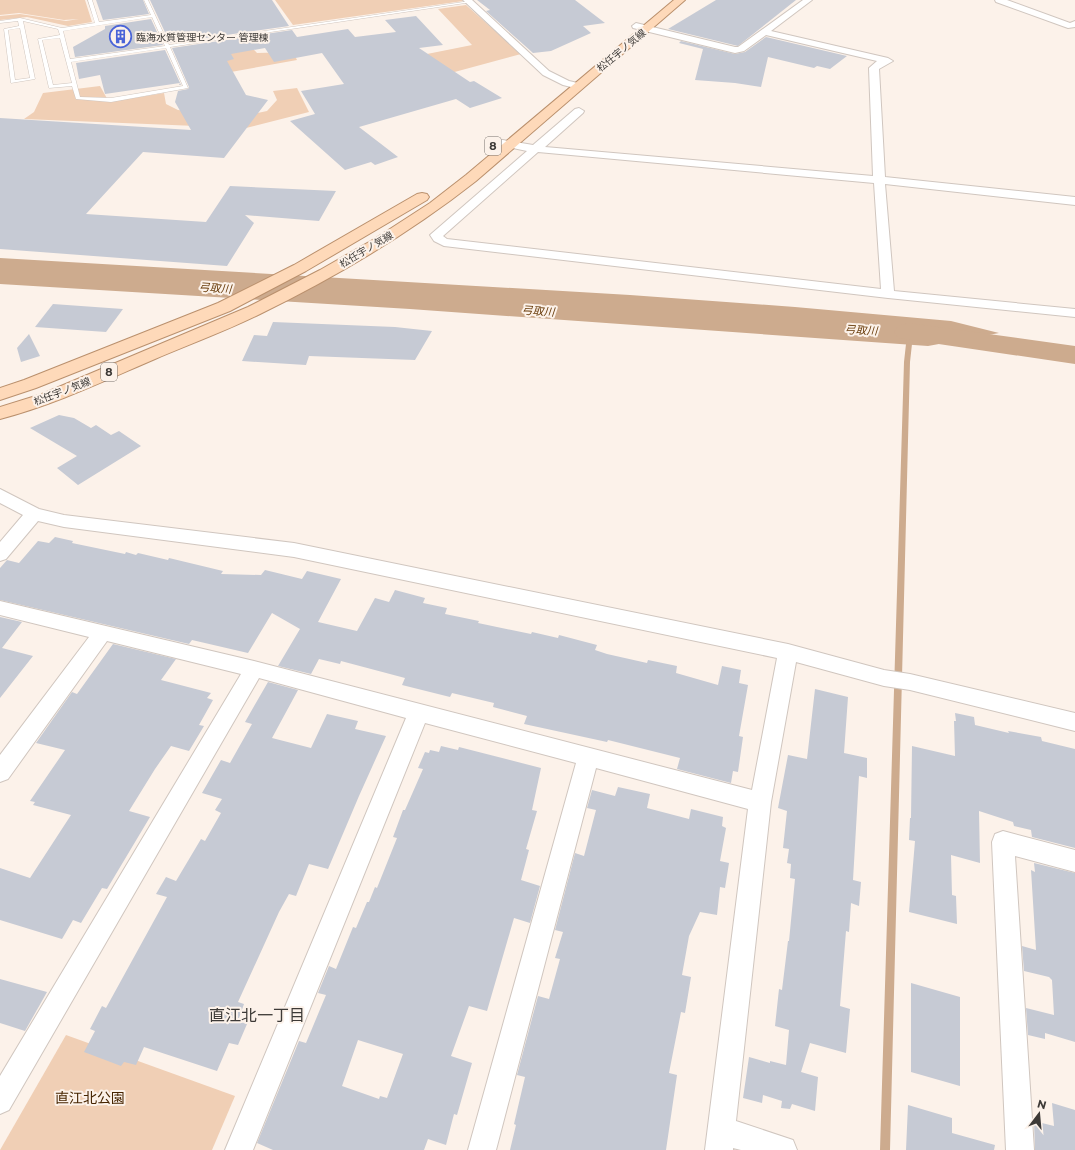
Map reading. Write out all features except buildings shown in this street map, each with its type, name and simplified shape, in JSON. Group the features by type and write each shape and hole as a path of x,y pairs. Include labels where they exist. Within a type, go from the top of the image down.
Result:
{"main road":[{"name":"松任宇ノ気線","path":"642,27 668,0"},
{"name":"松任宇ノ気線","path":"0,394 184,325 224,308 300,268 451,179 642,27 680,0"},
{"name":"松任宇ノ気線","path":"0,413 48,398 254,311 326,273 381,241 435,206 511,145 572,84"}],"street":[{"path":"642,27 735,50 741,49 808,0"},
{"path":"999,0 1072,26 1075,24"},
{"path":"468,1 546,73 572,84"},
{"path":"763,32 888,61 878,64 874,68 879,180 888,294"},
{"path":"579,111 436,235 438,238 444,242 888,294 1075,313"},
{"path":"497,142 536,149 879,180 1075,201"},
{"path":"0,495 34,514 64,521 294,550 788,652 884,678 910,682 1075,722"},
{"path":"0,554 34,514"},
{"path":"0,608 254,669 760,802"},
{"path":"0,772 103,633"},
{"path":"782,1150 720,1140 760,802 788,652"},
{"path":"0,1101 254,669"},
{"path":"239,1150 419,712"},
{"path":"482,1150 588,757"},
{"path":"1020,1150 1004,842 1075,861"}],"lane":[{"path":"90,0 98,24"},
{"path":"0,22 20,19 60,28 78,98 111,100 186,87 146,0"},
{"path":"69,61 468,1"},
{"path":"60,30 153,16"},
{"path":"20,19 33,79 13,82 6,29 21,27"},
{"path":"62,36 40,39 51,87 74,84"}],"green space":[{"path":"0,0 85,0 92,22 68,26 27,17 0,20 0,16 20,14 66,21 79,19 64,20 19,13 0,15"},
{"path":"275,0 462,0 463,1 293,25"},
{"path":"466,5 521,54 314,110 422,55 472,45 438,9"},
{"path":"244,39 257,53 293,52 297,60 192,79"},
{"path":"100,86 109,102 164,93 166,104 178,110 243,116 267,111 277,100 273,91 297,88 309,112 246,128 24,119 34,112 43,93"},
{"name":"直江北公園","path":"66,1035 235,1096 212,1150 0,1150"}],"water":[{"path":"0,258 630,295 795,307 951,321 999,333 928,346 410,309 0,284"}],"waterway":[{"name":"弓取川","path":"909,332 1075,355"},
{"path":"885,1150 907,362 910,335"}],"place":[{"name":"臨海水質管理センター 管理棟","path":"120,37"}],"district":[{"name":"直江北一丁目","path":"257,1015"}]}
